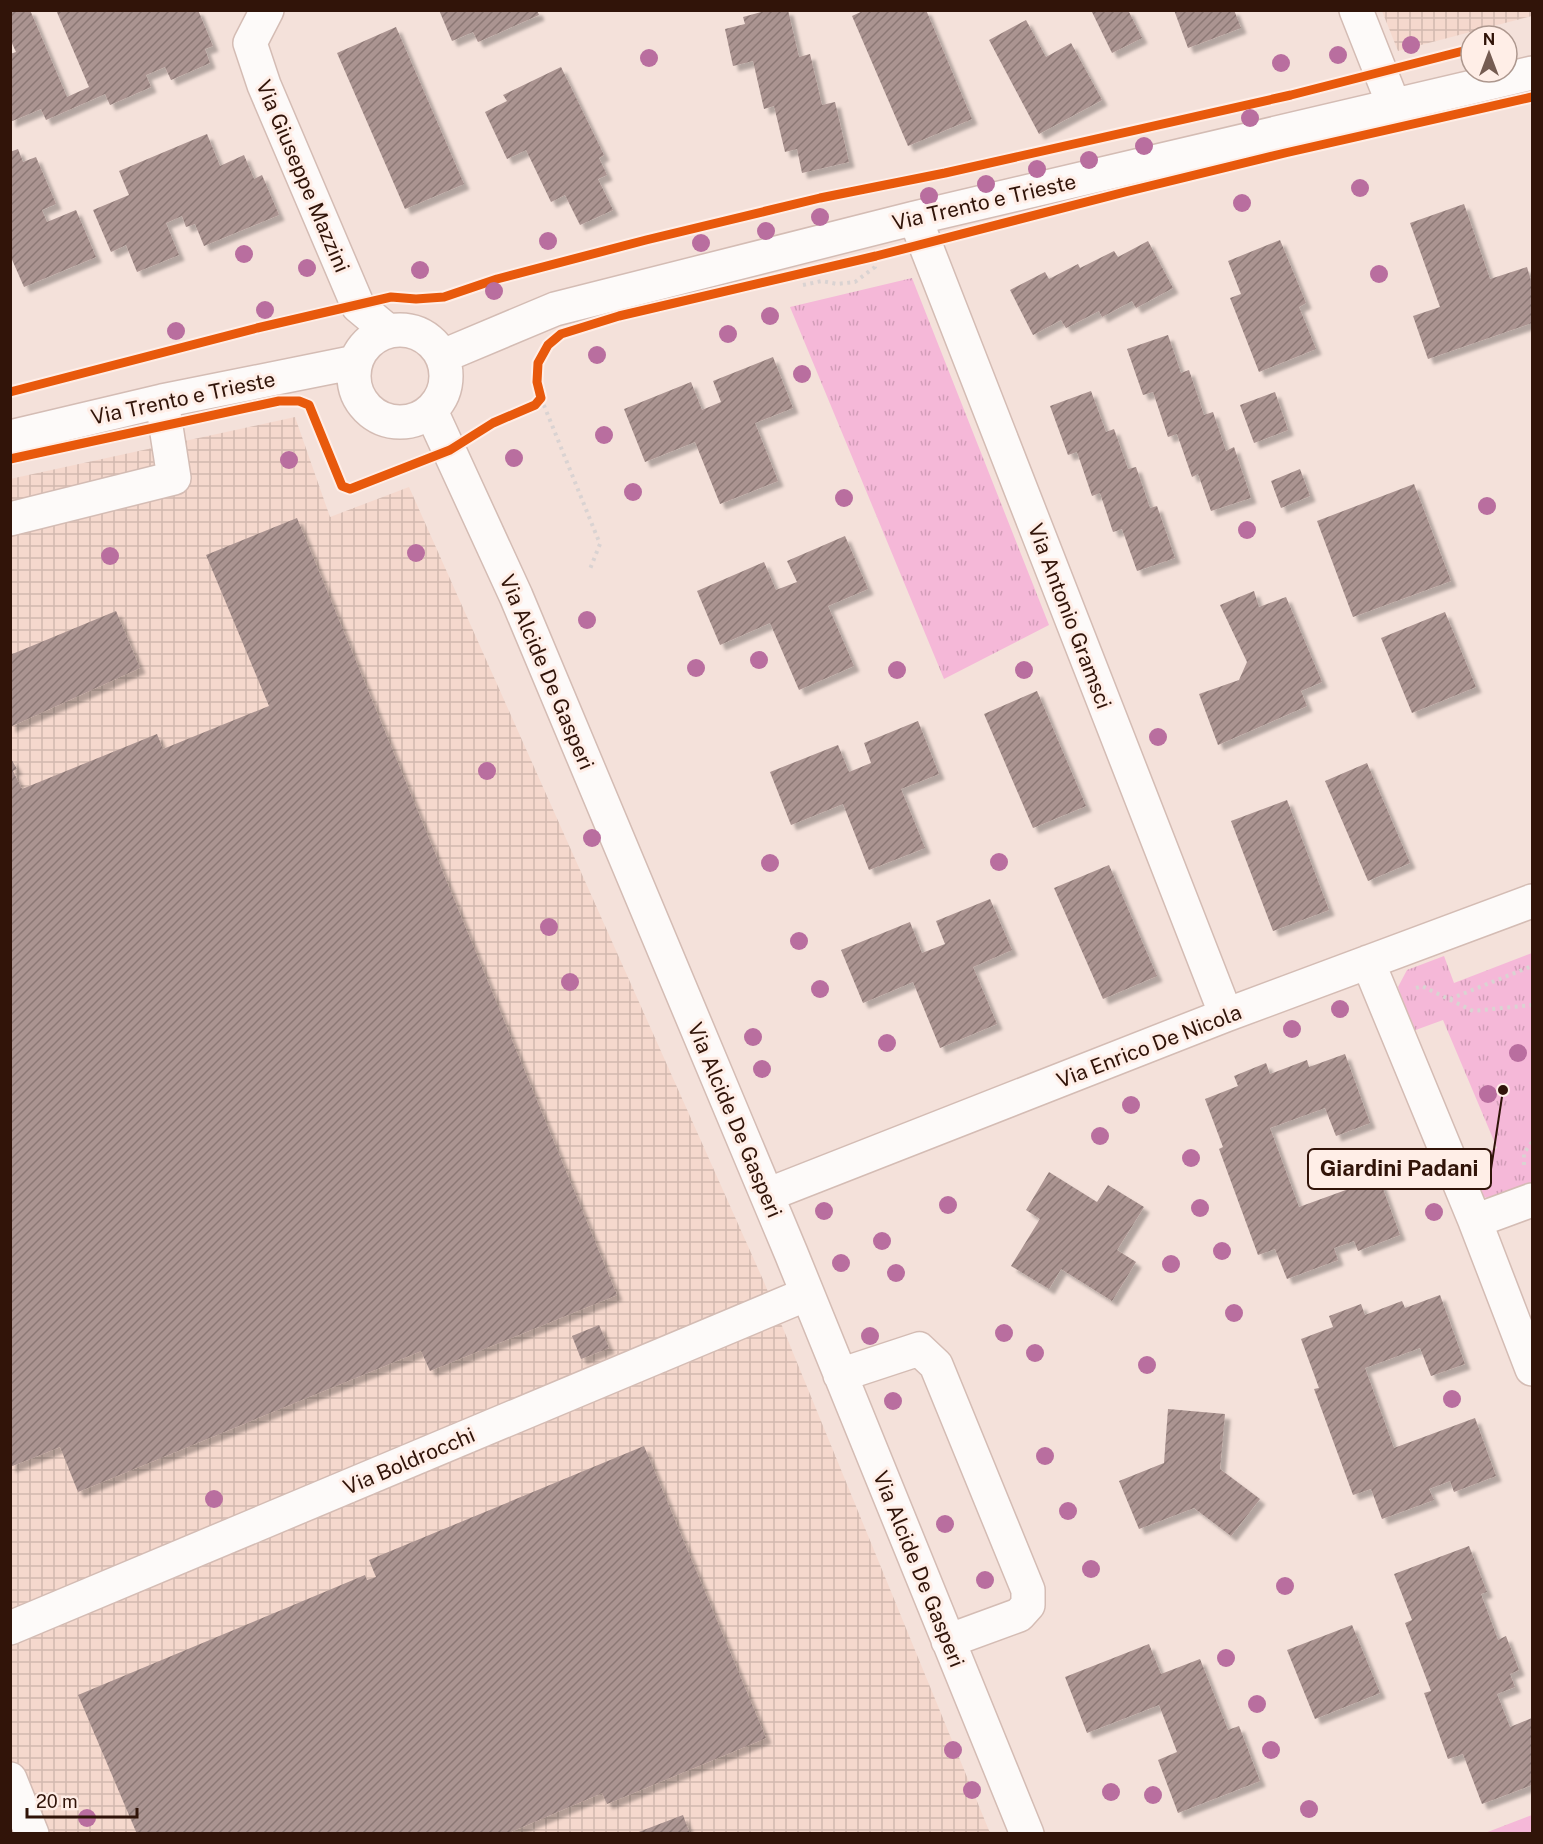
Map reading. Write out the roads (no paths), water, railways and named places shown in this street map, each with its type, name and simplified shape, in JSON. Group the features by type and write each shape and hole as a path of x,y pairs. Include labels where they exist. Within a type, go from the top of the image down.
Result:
{"street":[{"name":"Via Giuseppe Mazzini","path":"267,10 250,43 264,85 358,306 388,331"},
{"path":"1356,10 1394,106"},
{"name":"Via Trento e Trieste","path":"443,356 555,309 920,231 1394,106 1533,73"},
{"name":"Via Antonio Gramsci","path":"920,231 1226,1015"},
{"path":"401,329 426,336 443,356 447,371 446,386 441,400 431,411 418,419 404,422 389,421 375,415 364,405 357,392 354,377 356,362 362,348 374,337 388,331 401,329"},
{"name":"Via Trento e Trieste","path":"10,437 162,402 356,362"},
{"path":"10,519 174,478 162,402"},
{"name":"Via Alcide De Gasperi","path":"431,411 520,607 767,1195 1027,1833"},
{"name":"Via Enrico De Nicola","path":"767,1195 1226,1015 1533,901"},
{"path":"1368,962 1475,1221 1533,1369"},
{"path":"1475,1221 1533,1200"},
{"name":"Via Boldrocchi","path":"10,1628 807,1294"},
{"path":"840,1375 920,1349 936,1365 1028,1590 1028,1605 1019,1615 948,1641"},
{"path":"10,1779 32,1833"}],"place":[{"name":"Giardini Padani","path":"1503,1090"}]}
